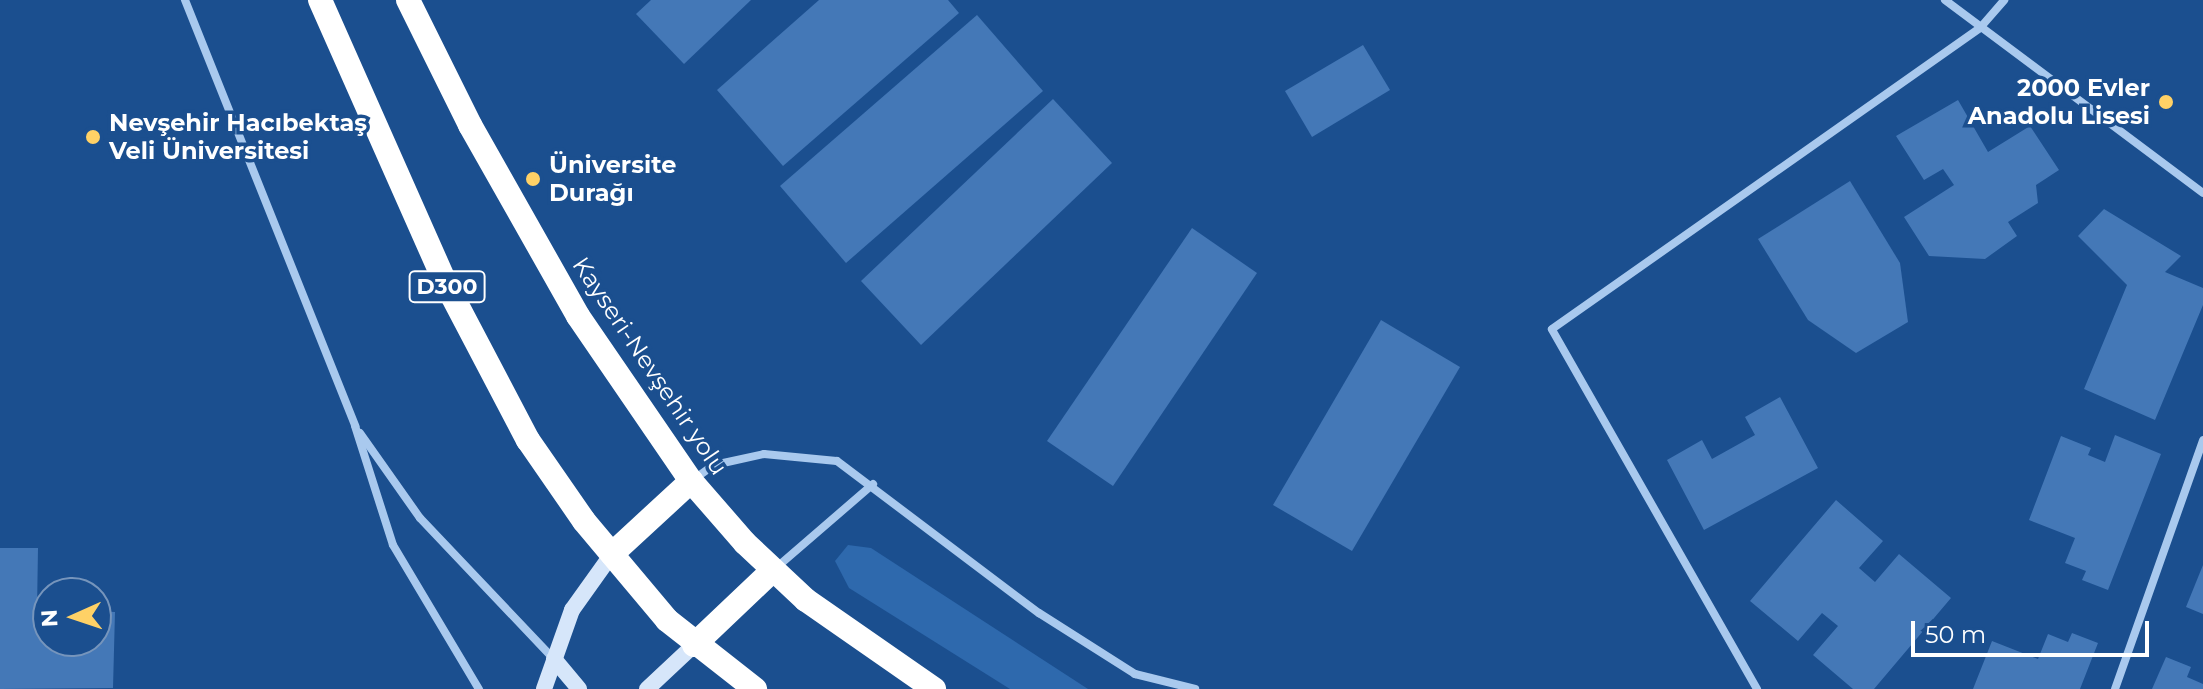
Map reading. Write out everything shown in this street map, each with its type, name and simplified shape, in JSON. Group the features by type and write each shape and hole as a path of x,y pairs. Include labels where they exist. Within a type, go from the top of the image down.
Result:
{"highway":[{"name":"D300","path":"320,0 494,381 555,482 612,554 694,645 755,689"},
{"name":"Kayseri-Nevşehir yolu","path":"408,0 470,125 570,302 691,481 772,571 848,633 934,689"},
{"path":"612,554 691,481"},
{"path":"694,645 772,571"}],"street":[{"path":"185,0 355,426 393,545 479,689"},
{"path":"1945,0 2203,193"},
{"path":"1757,689 1552,329 1980,28 2004,0"},
{"path":"355,426 420,518 579,689"},
{"path":"2115,689 2203,440"},
{"path":"691,481 714,465 764,454 806,455 837,461 873,484 961,558 1039,613 1135,674 1195,689"},
{"path":"772,571 873,484"},
{"path":"544,689 572,610 612,554"},
{"path":"647,689 694,645"}],"shaded area":[{"path":"848,545 871,548 1088,689 1010,689 849,588 835,561"}],"building":[{"path":"651,0 751,0 684,64 636,14"},
{"path":"819,0 948,0 959,13 783,166 717,90"},
{"path":"977,15 1043,91 846,263 780,186"},
{"path":"1363,45 1390,90 1312,137 1285,91"},
{"path":"1053,99 1112,163 921,345 861,281"},
{"path":"1958,100 1988,152 2030,126 2059,170 2036,185 2038,203 2008,222 2017,236 1985,259 1929,256 1904,217 1954,185 1943,169 1924,180 1896,136"},
{"path":"1850,181 1900,263 1908,322 1856,353 1808,320 1758,239"},
{"path":"2104,209 2181,256 2165,272 2203,288 2203,305 2155,420 2084,389 2127,285 2078,236"},
{"path":"1192,228 1257,273 1113,486 1047,441"},
{"path":"1381,320 1460,367 1352,551 1273,505"},
{"path":"1780,397 1818,468 1704,530 1667,460 1702,440 1712,459 1755,435 1745,417"},
{"path":"2115,435 2161,454 2108,590 2082,580 2086,571 2065,563 2075,538 2029,520 2061,436 2091,448 2088,455 2105,462"},
{"path":"1836,500 1883,541 1859,568 1875,582 1899,554 1951,598 1874,689 1853,689 1813,655 1838,626 1822,613 1798,641 1750,601"},
{"path":"0,548 38,548 38,577 32,577 32,657 112,657 112,612 115,612 113,688 0,689"},
{"path":"2203,565 2203,614 2186,607"},
{"path":"2072,633 2098,643 2080,689 1973,689 1992,641 2038,659 2048,634 2068,642"},
{"path":"2166,657 2191,667 2187,677 2203,684 2203,689 2152,689"}],"place":[{"name":"2000 Evler Anadolu Lisesi","path":"2166,102"},
{"name":"Nevşehir Hacıbektaş Veli Üniversitesi","path":"93,137"},
{"name":"Üniversite Durağı","path":"533,179"}]}
